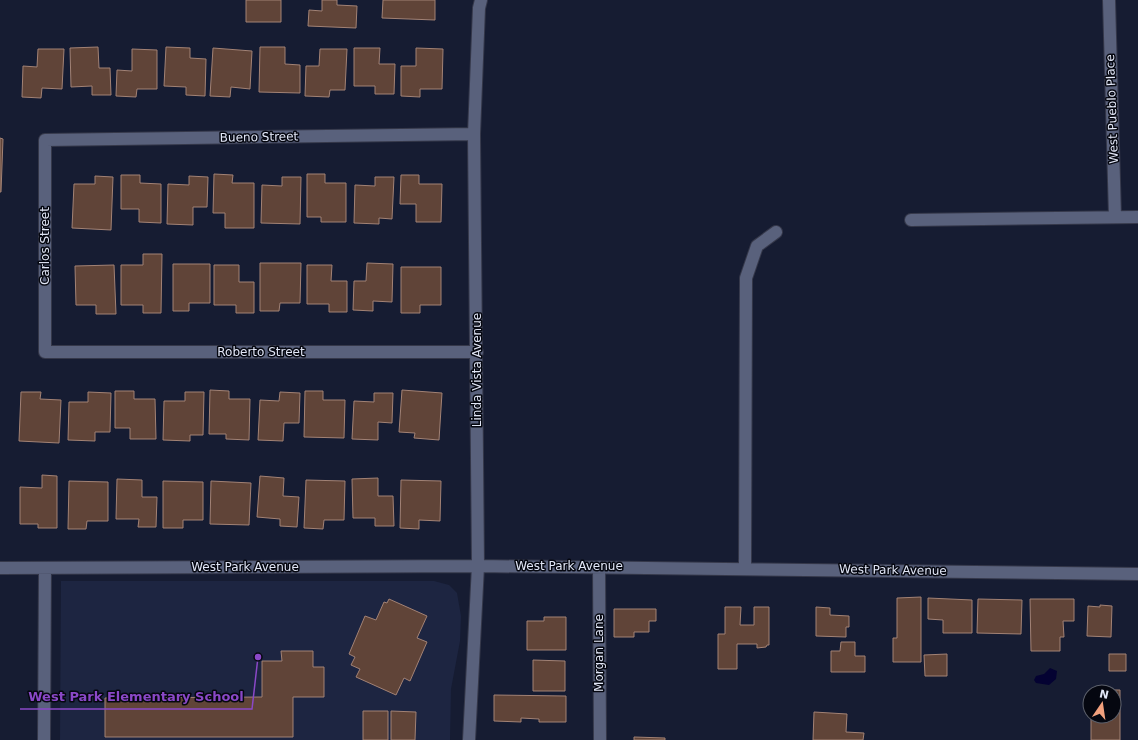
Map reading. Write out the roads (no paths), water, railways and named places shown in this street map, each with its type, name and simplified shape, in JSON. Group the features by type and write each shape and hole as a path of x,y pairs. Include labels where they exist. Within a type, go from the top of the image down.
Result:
{"street":[{"name":"Linda Vista Avenue","path":"469,740 478,566 474,134 481,0"},
{"name":"West Pueblo Place","path":"1109,0 1115,217"},
{"name":"Bueno Street","path":"45,140 474,134"},
{"name":"Carlos Street","path":"45,140 46,352"},
{"path":"911,220 1138,217"},
{"path":"745,568 746,278 757,246 776,232"},
{"name":"Roberto Street","path":"46,352 477,352"},
{"name":"West Park Avenue","path":"0,568 478,566 745,568 1138,574"},
{"name":"Morgan Lane","path":"599,567 600,740"},
{"path":"44,740 45,568"}],"place":[{"name":"West Park Elementary School","path":"258,657"}]}
